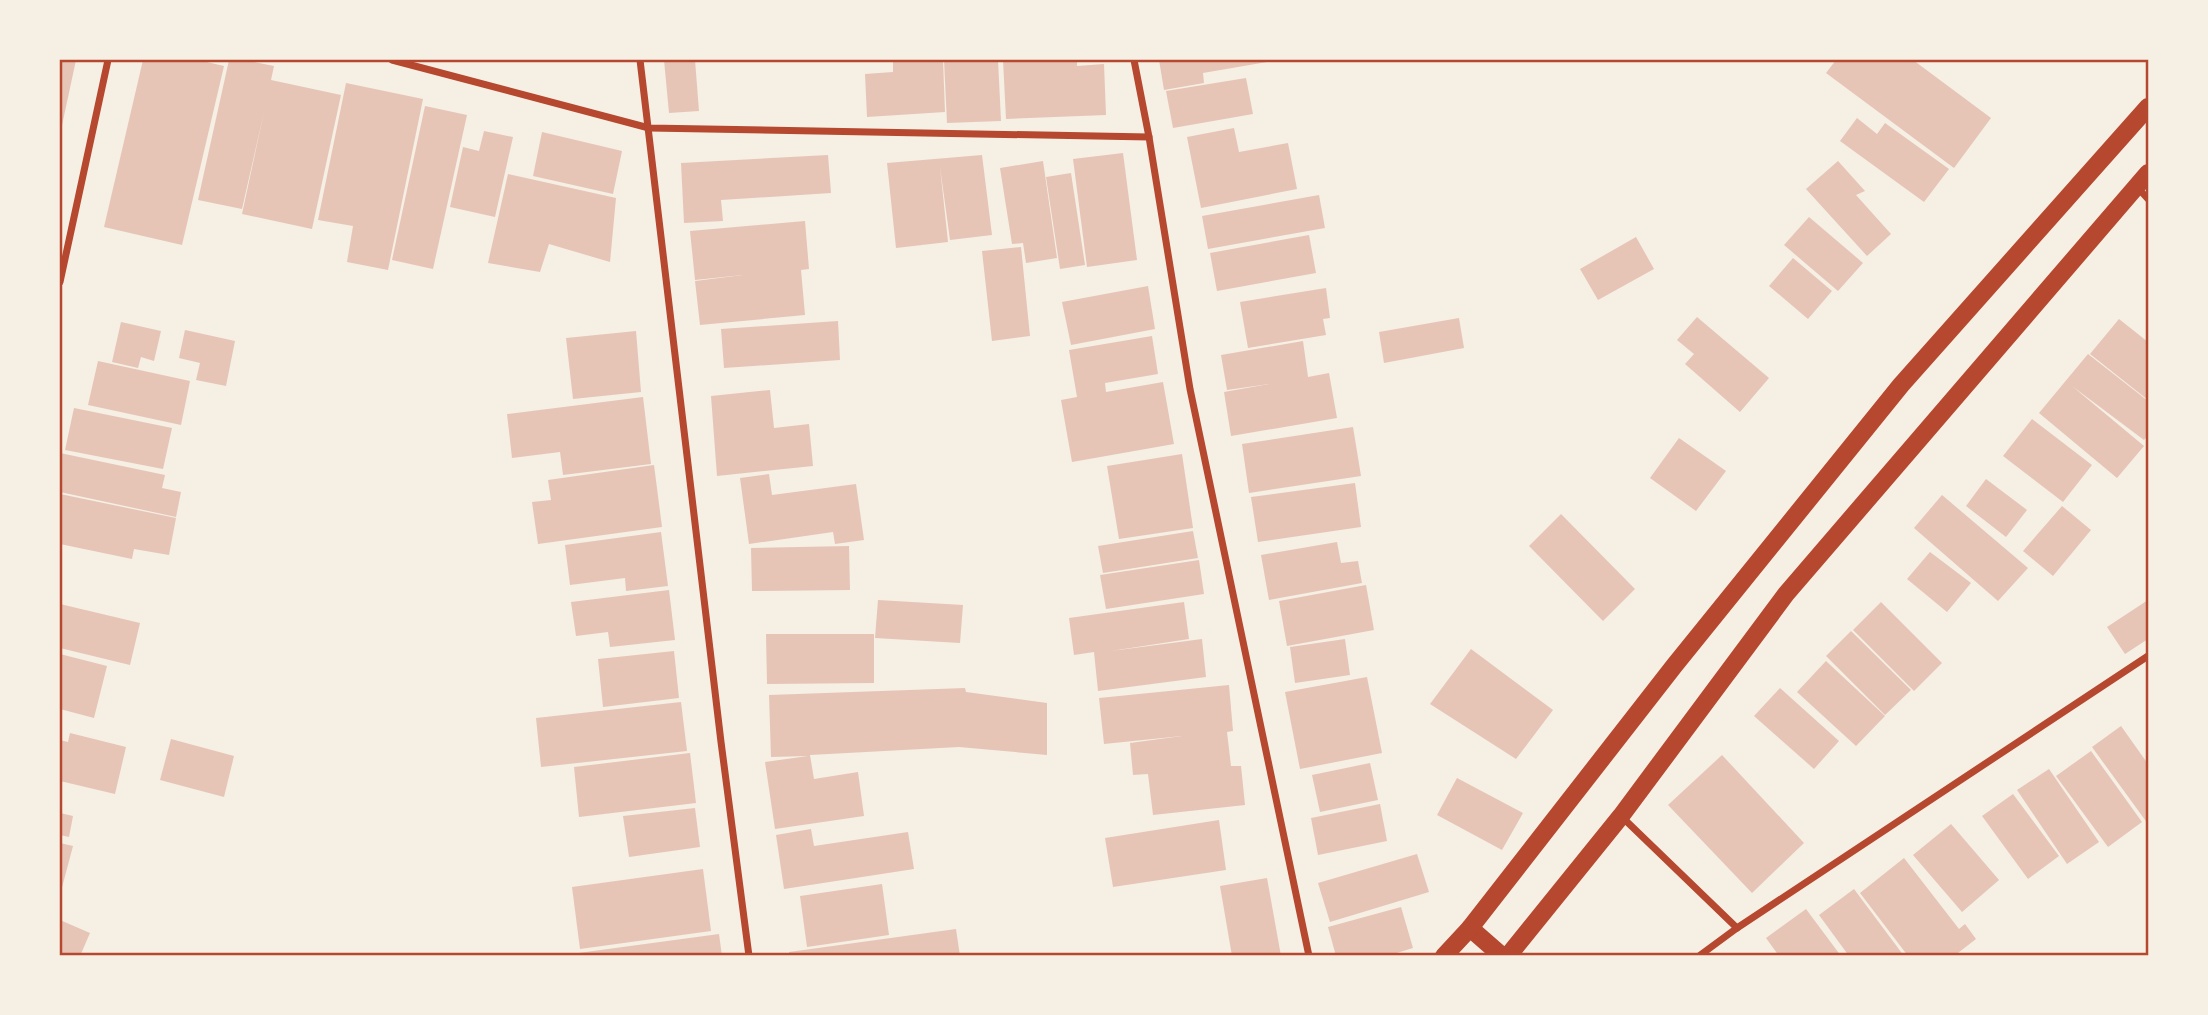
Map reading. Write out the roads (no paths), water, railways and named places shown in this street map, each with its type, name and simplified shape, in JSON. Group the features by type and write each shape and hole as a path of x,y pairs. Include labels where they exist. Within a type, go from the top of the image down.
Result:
{"main road":[{"path":"1444,956 1470,928 1674,666 1901,385 2148,107"},
{"path":"1508,956 1621,816 1786,594 2144,186"},
{"path":"1470,928 1502,956"}],"street":[{"path":"60,282 108,60"},
{"path":"392,60 649,128 1149,137"},
{"path":"640,60 719,728 749,956"},
{"path":"1133,60 1149,137 1190,389 1309,956"},
{"path":"1699,956 1737,928 2148,656"},
{"path":"1621,816 1737,928"}]}
